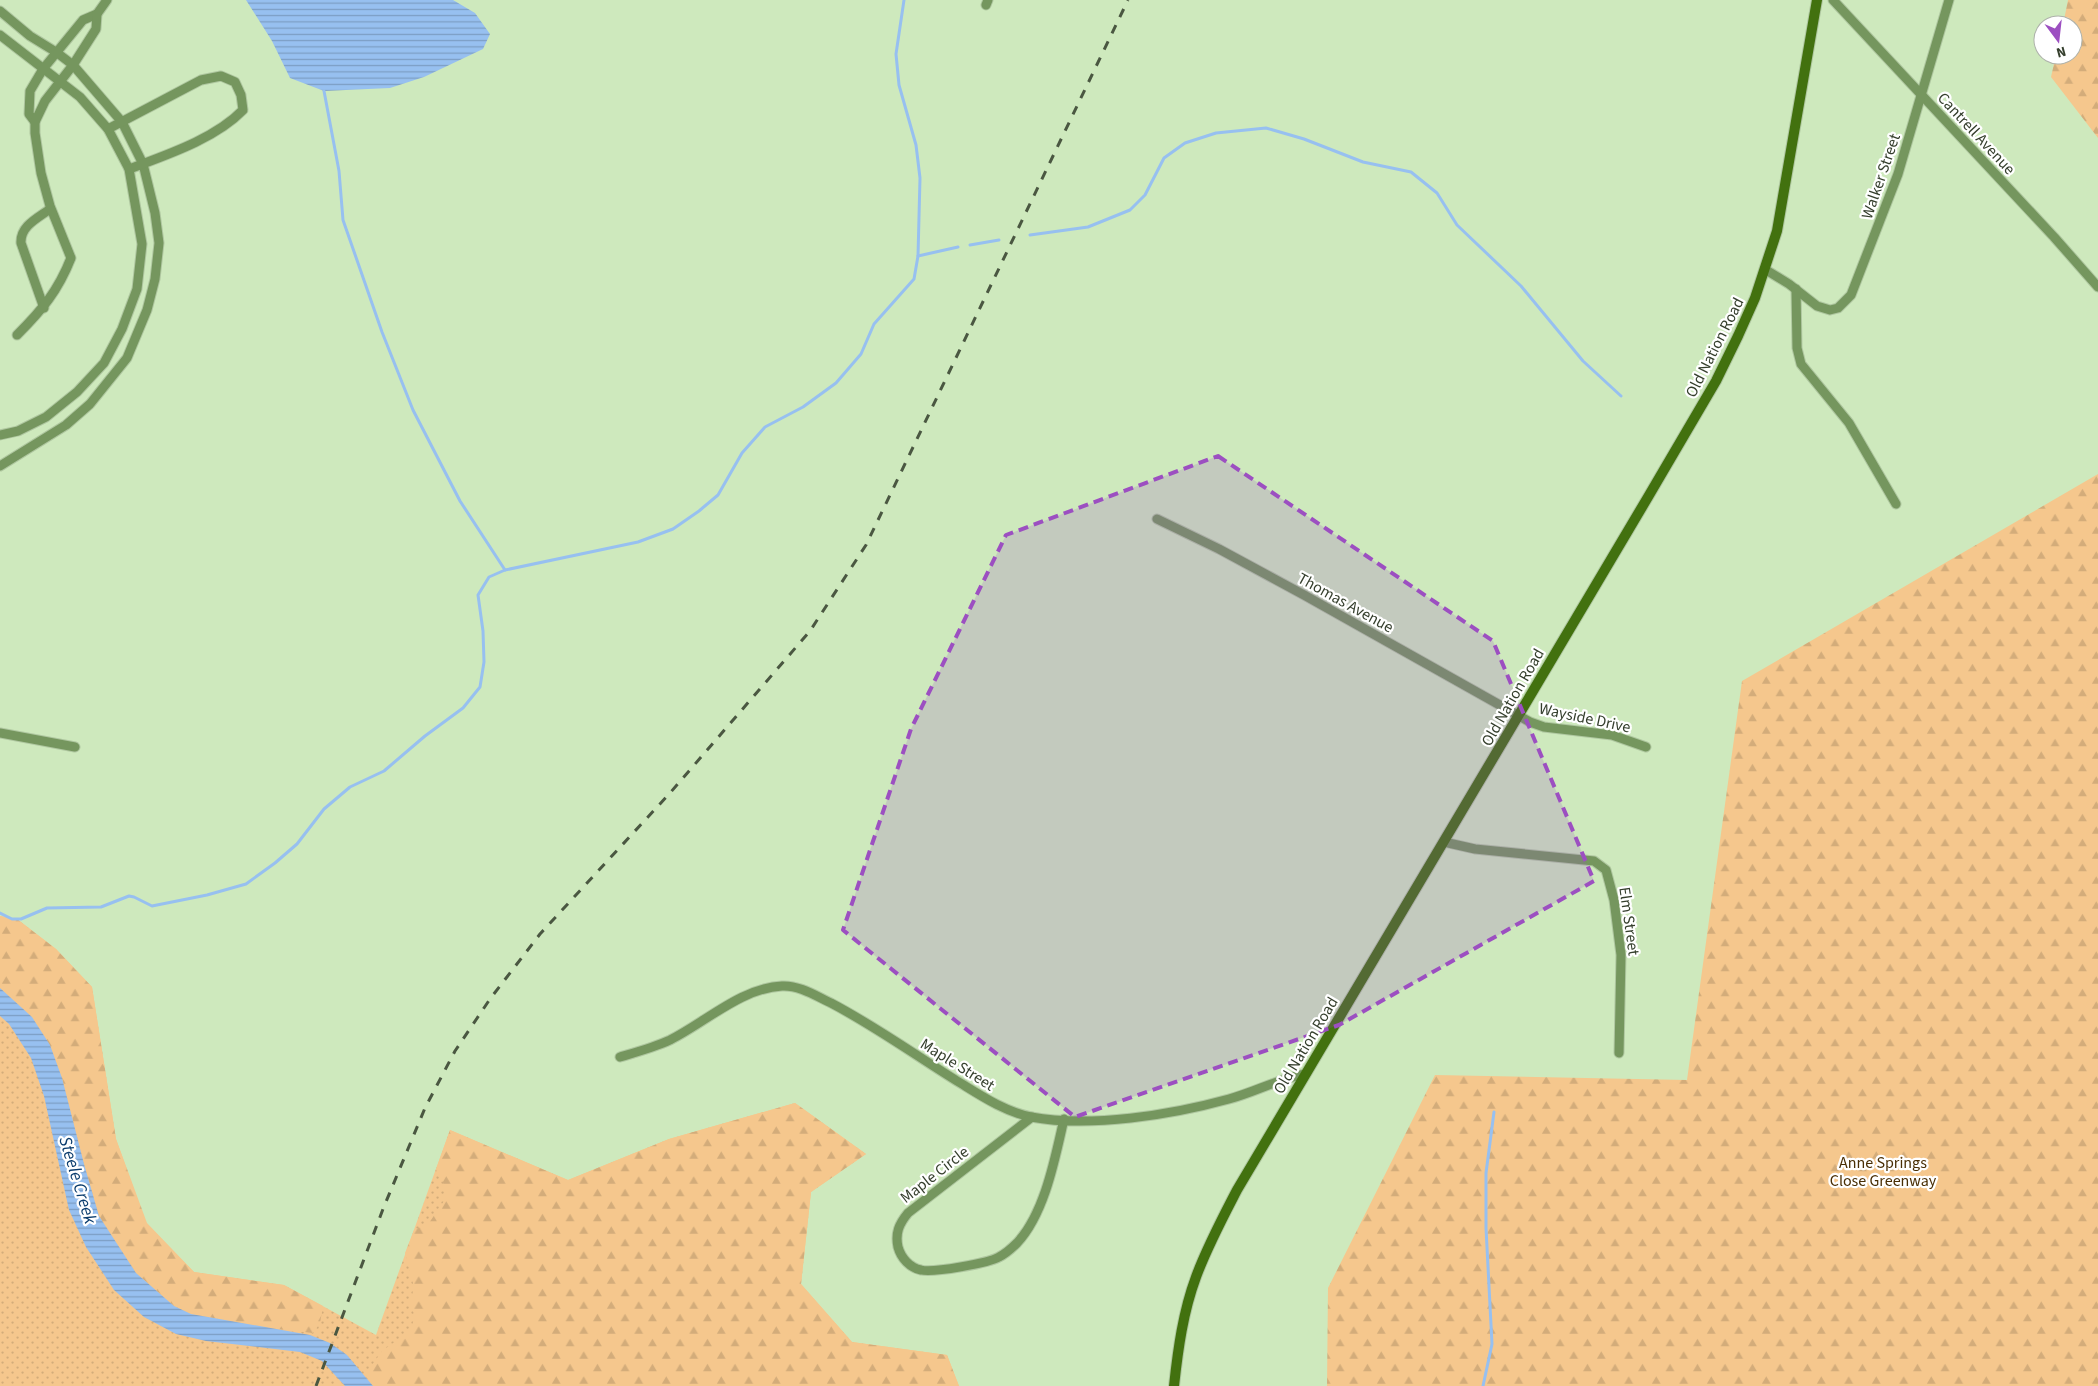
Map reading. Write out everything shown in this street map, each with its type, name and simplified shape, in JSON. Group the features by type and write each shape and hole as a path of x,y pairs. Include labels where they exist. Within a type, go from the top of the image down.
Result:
{"main road":[{"name":"Old Nation Road","path":"1174,1386 1186,1309 1196,1277 1210,1241 1237,1190 1716,381 1748,317 1766,270 1777,231 1818,0"}],"street":[{"path":"36,122 29,114 28,102 30,91 43,69 83,20 97,14 107,0"},
{"name":"Cantrell Avenue","path":"1833,0 2054,237 2098,287"},
{"name":"Walker Street","path":"1766,270 1796,289 1817,306 1830,310 1838,308 1851,296 1896,179 1949,0"},
{"path":"0,10 30,36 73,65 122,122 144,164 155,213 159,243 156,279 147,310 126,358 90,404 66,425 0,466"},
{"path":"17,335 44,308 64,276 72,258 50,208 41,173 35,133 36,122 45,101 73,65 96,29 97,14"},
{"path":"0,35 80,97 108,129 129,169 142,244 137,288 122,329 104,363 77,392 46,417 18,431 0,435"},
{"path":"108,129 201,80 221,76 235,82 241,95 243,110 234,119 215,132 129,169"},
{"path":"44,308 21,243 21,237 26,227 50,208"},
{"path":"137,288 152,291"},
{"path":"1796,289 1797,348 1801,364 1849,423 1896,504"},
{"name":"Thomas Avenue","path":"1157,519 1219,549 1518,714"},
{"name":"Wayside Drive","path":"1518,714 1544,727 1612,735 1646,747"},
{"path":"0,733 76,747"},
{"name":"Elm Street","path":"1444,842 1475,849 1594,861 1606,870 1614,900 1621,955 1619,1053"},
{"name":"Maple Street","path":"620,1057 670,1040 750,995 766,989 791,986 811,993 851,1014 998,1105 1032,1117 1108,1119 1147,1116 1230,1099 1285,1078 1304,1074"},
{"name":"Maple Circle","path":"1032,1117 908,1213 897,1230 897,1241 902,1258 919,1270 928,1271 999,1258 1016,1244 1024,1234 1040,1203 1052,1167 1064,1119"}],"highlighted area":[{"path":"1218,456 1493,641 1594,881 1339,1025 1075,1117 843,930 911,729 1006,535"}],"green space":[{"path":"2068,0 2098,0 2098,138 2051,77 2054,65 2083,65 2083,15 2065,15"},
{"name":"Anne Springs Close Greenway","path":"2098,474 2098,1386 1327,1386 1328,1288 1435,1075 1687,1080 1742,681"},
{"path":"0,916 17,919 56,949 92,987 116,1139 146,1223 194,1272 284,1285 376,1335 450,1130 568,1180 669,1139 795,1103 866,1154 811,1192 801,1284 852,1342 947,1355 959,1386 0,1386"},
{"path":"0,916 17,919 56,949 92,987 116,1139 147,1223 194,1272 284,1285 323,1306 320,1323 313,1333 268,1328 191,1314 174,1306 136,1273 99,1216 62,1078 32,1017 0,988"},
{"path":"795,1103 866,1154 811,1192 801,1284 852,1342 947,1355 959,1386 373,1386 365,1375 382,1351 410,1331 415,1316 410,1304 414,1287 405,1253 414,1230 429,1223 446,1198 443,1182 435,1172 450,1130 568,1180 669,1139"}],"water":[{"path":"246,0 453,0 475,13 490,34 483,49 424,77 390,88 324,91 290,78 272,41"},
{"name":"Steele Creek","path":"0,988 32,1017 50,1045 62,1078 99,1216 136,1273 174,1306 191,1314 310,1335 330,1343 347,1355 373,1386 345,1386 322,1361 300,1352 206,1341 176,1334 144,1317 114,1290 86,1247 69,1210 44,1096 31,1058 9,1024 0,1016"}],"waterway":[{"path":"0,913 12,919 21,919 47,908 101,907 129,896 152,906 207,895 246,884 297,844 324,809 350,787 384,771 425,736 463,708 480,687 484,662 483,631 478,595 489,577 505,570 638,542 673,529 718,495 742,453 765,427 803,407 836,383 861,354 874,324 914,279 918,256 920,178 916,145 899,85 896,54 904,0"},
{"path":"324,91 339,171 343,220 382,332 413,410 460,501 505,570"},
{"path":"1030,235 1088,227 1130,210 1145,195 1164,158 1185,143 1216,133 1266,128 1304,139 1363,162 1411,172 1437,193 1457,225 1521,286 1583,361 1621,396"},
{"path":"970,245 999,240"},
{"path":"918,256 958,247"},
{"path":"1483,1386 1492,1344 1486,1228 1486,1173 1494,1112"}],"railway":[{"path":"316,1386 383,1209 425,1108 455,1051 490,999 540,934 670,793 810,631 866,545 1128,0"}]}
